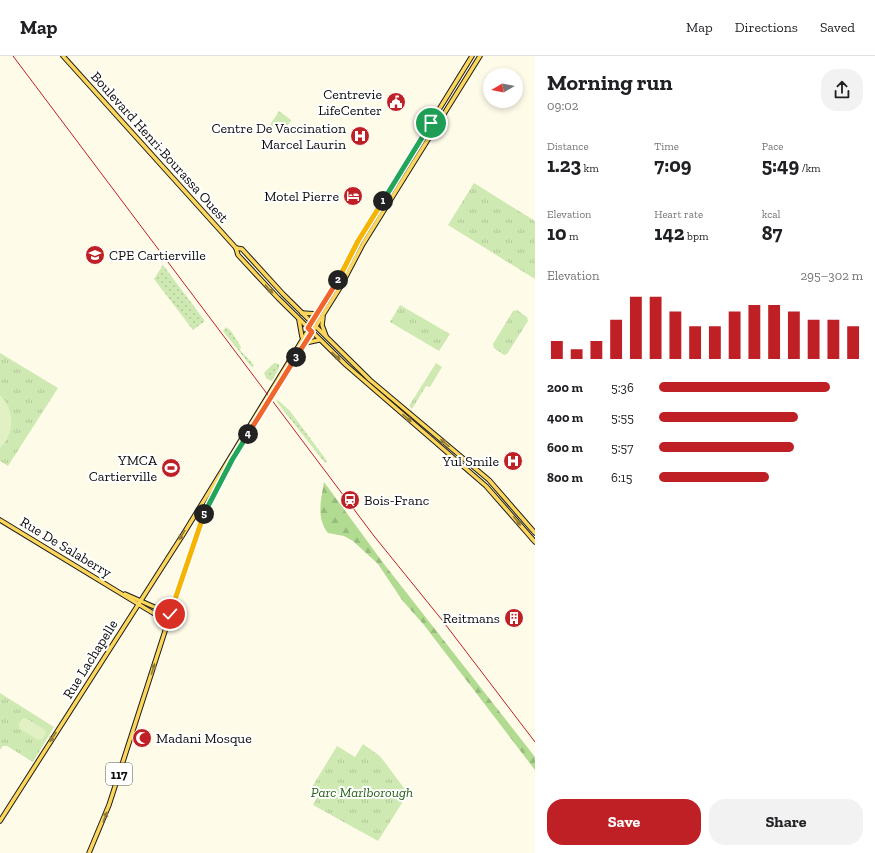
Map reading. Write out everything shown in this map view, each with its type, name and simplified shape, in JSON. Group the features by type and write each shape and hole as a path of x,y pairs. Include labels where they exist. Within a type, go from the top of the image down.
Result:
{"main road":[{"name":"Boulevard Henri-Bourassa Ouest","path":"64,56 236,248 238,255 319,340 369,386 476,477 499,499 535,542"},
{"name":"117","path":"89,853 109,805 168,619 205,512 232,460 302,338 337,282 359,240 472,56"},
{"name":"117","path":"272,392 324,314 343,283 363,244 480,56"},
{"name":"Boulevard Henri-Bourassa Ouest","path":"236,248 242,250 311,323 373,383 489,480 535,533"},
{"path":"301,312 317,314"},
{"path":"324,314 322,325 326,337"},
{"path":"299,319 302,338"},
{"path":"304,344 319,340"},
{"name":"Rue Lachapelle","path":"0,821 272,392"},
{"name":"Rue De Salaberry","path":"0,520 138,604 155,614 168,619"},
{"name":"Rue De Salaberry","path":"120,592 140,599 170,614"}],"green space":[{"path":"279,111 291,120 283,133 270,125"},
{"path":"474,183 535,221 535,279 448,225"},
{"path":"163,265 205,321 193,330 154,279"},
{"path":"400,305 450,334 439,351 390,322"},
{"path":"517,310 527,317 528,321 507,354 504,355 494,348 493,344 513,311"},
{"path":"226,327 231,331 241,347 240,350 254,365 252,367 257,374 223,331"},
{"path":"0,353 58,388 8,466 0,461"},
{"path":"274,363 279,364 279,368 272,381 267,379 264,373"},
{"path":"436,363 442,367 430,387 426,386 412,409 409,406"},
{"path":"0,395 5,401 11,414 11,429 5,442 0,448"},
{"path":"278,400 290,411 327,461 325,463 276,401"},
{"path":"324,482 384,564 535,757 535,770 424,625 402,600 378,564 353,541 344,536 328,533 322,521 320,509"},
{"path":"0,693 54,727 33,762 7,746 3,746 0,750"},
{"path":"26,718 45,730 46,734 42,739 38,740 19,728 19,724 22,719"},
{"name":"Parc Marlborough","path":"363,744 380,756 407,792 407,795 378,841 313,805 320,792 312,787 337,746 355,757"}],"tram line":[{"path":"13,56 374,536 442,620 535,742"}],"place":[{"name":"Centrevie LifeCenter","path":"396,102"},
{"name":"Centre De Vaccination Marcel Laurin","path":"360,136"},
{"name":"Motel Pierre","path":"353,196"},
{"name":"CPE Cartierville","path":"95,255"},
{"name":"Yul Smile","path":"513,461"},
{"name":"YMCA Cartierville","path":"171,468"},
{"name":"Bois-Franc","path":"350,500"},
{"name":"Reitmans","path":"514,618"},
{"name":"Madani Mosque","path":"142,738"}],"route":[{"path":"170,614 202,518 226,471 312,332 308,328 336,285 359,240 431,123"}]}
